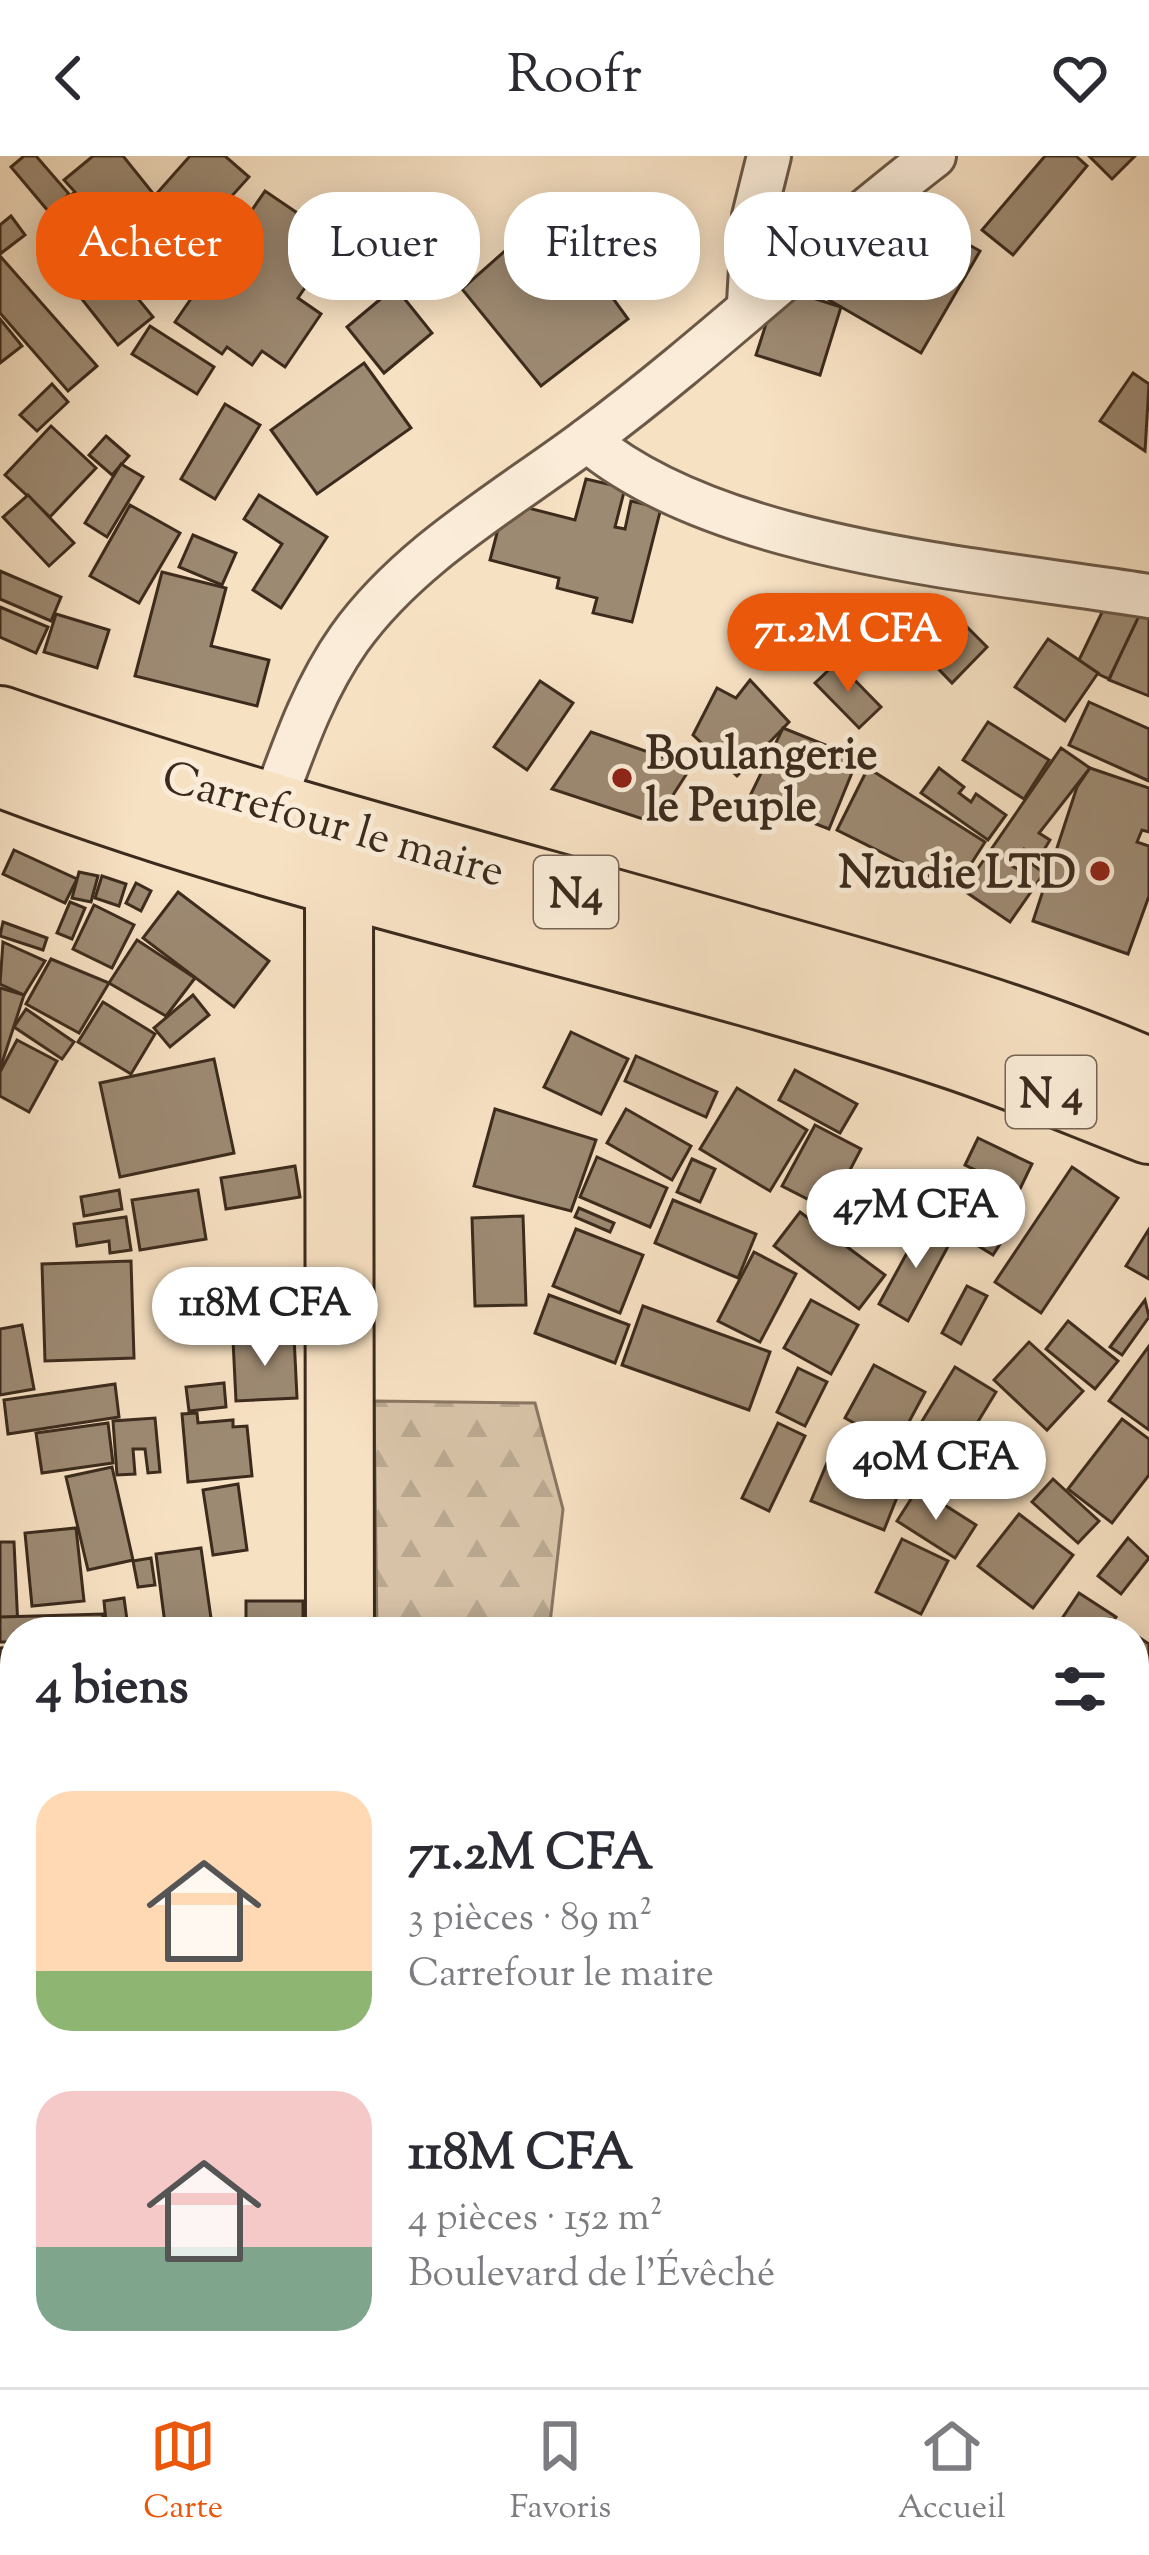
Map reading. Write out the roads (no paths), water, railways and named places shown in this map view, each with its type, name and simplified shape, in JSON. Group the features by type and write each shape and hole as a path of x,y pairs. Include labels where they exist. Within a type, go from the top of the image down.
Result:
{"main road":[{"name":"Carrefour le maire","path":"0,720 263,831"},
{"name":"Carrefour le maire","path":"0,773 263,831 342,856 547,937 954,1055"},
{"name":"Carrefour le maire","path":"342,856 842,968 1083,1043 1149,1072"},
{"path":"340,1617 342,856"},
{"name":"N 4","path":"954,1055 1149,1130"}],"street":[{"path":"749,303 754,217 769,156"},
{"path":"263,831 333,663 375,608 485,511 587,440 934,156"},
{"path":"587,440 652,484 772,527 865,550 1149,596"}],"place":[{"name":"Boulangerie le Peuple","path":"622,778"},
{"name":"Nzudie LTD","path":"1100,871"}]}
